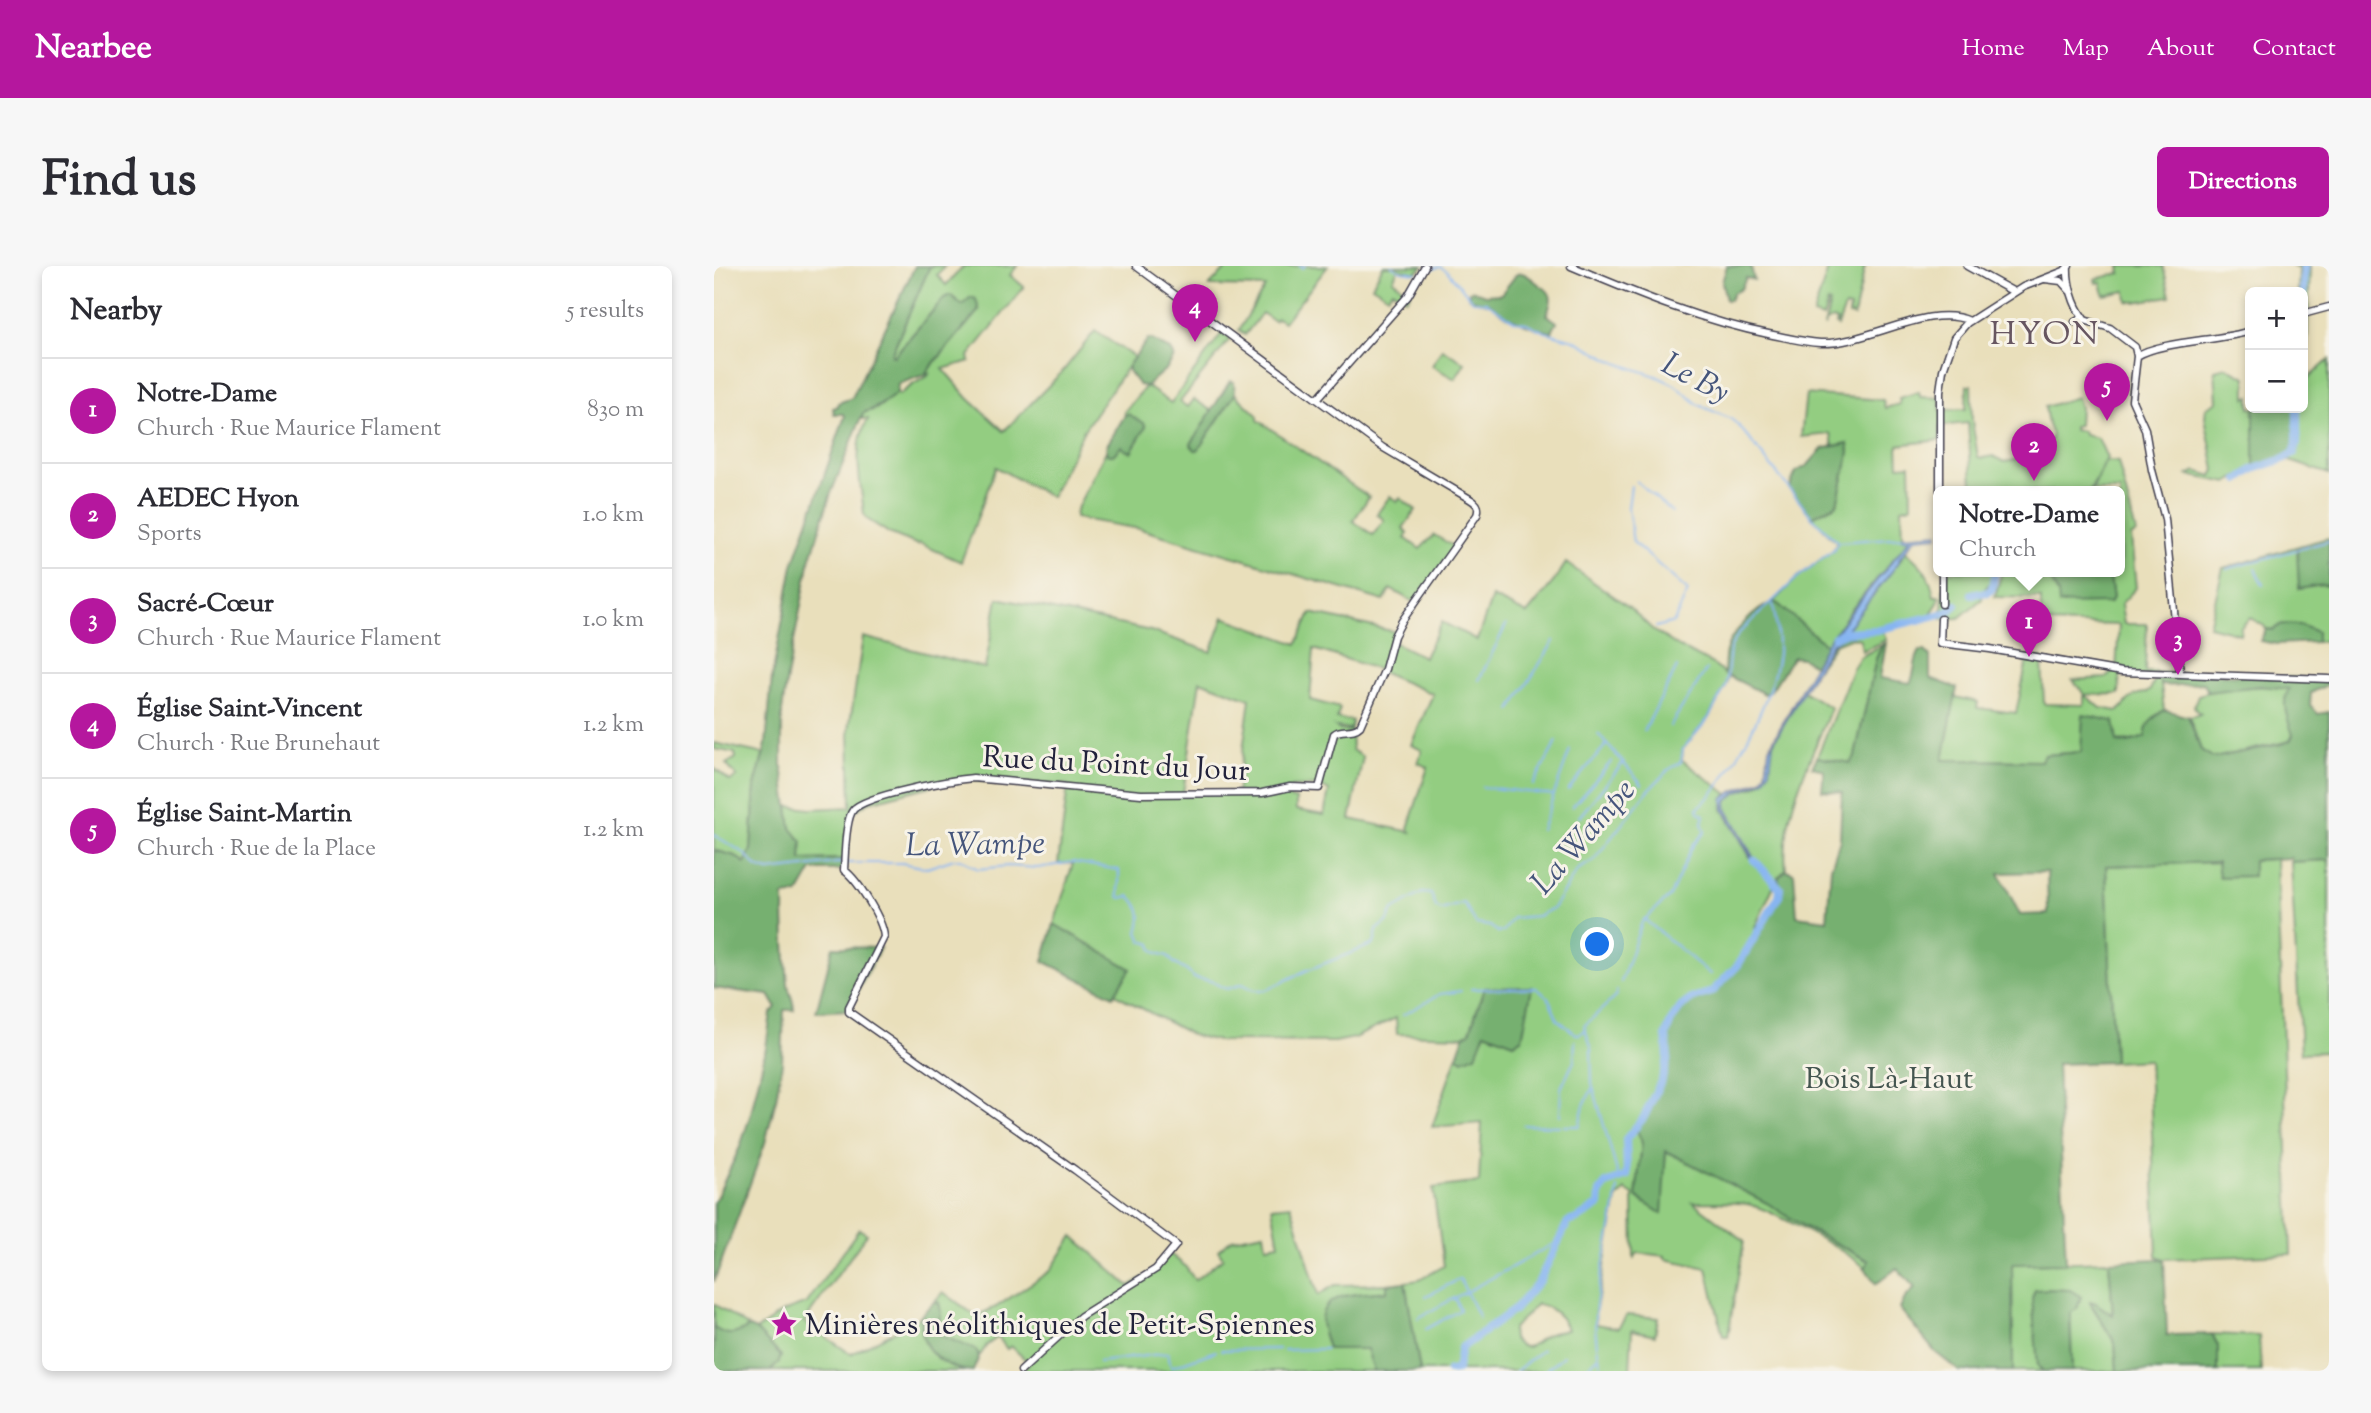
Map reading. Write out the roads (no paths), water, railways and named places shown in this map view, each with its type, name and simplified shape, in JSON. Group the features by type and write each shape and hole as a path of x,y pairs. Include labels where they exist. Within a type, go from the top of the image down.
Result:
{"street":[{"path":"1136,266 1317,399 1410,293 1425,266"},
{"path":"1571,266 1695,316 1811,342 1851,340 1940,315 1953,315 1970,321"},
{"path":"1967,266 2014,292"},
{"path":"1940,486 1940,391 1943,370 1954,338 1970,321 2014,292 2065,274 2081,321 2110,328 2135,347 2155,349"},
{"path":"2308,313 2329,307"},
{"path":"2137,356 2155,349 2221,339 2245,332"},
{"path":"2135,347 2137,356 2133,400 2142,419 2165,519 2180,672"},
{"name":"Rue du Point du Jour","path":"1021,1371 1081,1316 1156,1269 1176,1245 1075,1170 850,1013 849,1007 881,945 884,933 863,894 850,874 844,870 849,817 855,808 947,780 1002,779 1142,794 1253,793 1290,787 1320,787 1334,734 1360,726 1402,621 1435,578 1479,509 1475,502 1401,460 1317,399"},
{"path":"1942,577 1942,604"},
{"path":"1941,619 1940,643 2116,671 2329,679"}],"water":[{"path":"1933,533 1933,536 1915,538 1845,631 1831,644 1773,743 1770,770 1765,780 1736,793 1727,801 1726,807 1760,868 1755,864 1724,809 1723,799 1732,792 1762,780 1766,773 1769,748 1828,641 1910,539 1903,539 1903,536"}],"waterway":[{"name":"Le By","path":"1300,266 1305,266"},
{"name":"Le By","path":"1392,266 1401,271 1417,273"},
{"path":"2303,287 2304,266"},
{"name":"Le By","path":"1432,269 1440,267 1447,271 1473,301 1486,302 1515,321 1574,340 1617,363 1656,376 1675,385 1699,405 1731,419 1812,517 1838,542 1903,537"},
{"path":"2239,480 2254,469 2294,453 2297,444 2297,413"},
{"path":"1636,481 1672,512"},
{"path":"1631,486 1628,508 1633,542 1688,591 1674,622 1656,627"},
{"path":"2227,569 2329,541"},
{"name":"La Wampe","path":"714,835 744,853 757,867 769,871 837,863 902,863 927,868 954,859 961,859 978,869 1008,866 1038,868 1073,862 1119,870 1119,896 1130,896 1137,904 1141,917 1138,932 1142,941 1151,944 1157,953 1168,956 1194,978 1211,981 1227,989 1242,984 1254,990 1266,990 1305,971 1374,944 1377,930 1387,922 1393,910 1422,893 1431,894 1436,907 1441,910 1464,903 1476,924 1503,932 1513,918 1538,916 1553,908 1578,869 1593,861 1648,791 1668,770 1681,762 1683,749 1708,719 1726,686 1730,648 1739,633 1797,578 1834,549 1838,542"},
{"path":"2255,569 2263,585"},
{"path":"1972,594 1989,592 1994,577"},
{"path":"1621,982 1642,922 1670,896 1693,845 1705,832 1702,823 1704,815 1698,808 1711,795 1737,758 1768,693 1778,654 1773,604"},
{"path":"1835,637 1846,632 1876,630 1926,618 1948,612 1956,605"},
{"path":"1479,680 1506,625"},
{"path":"1511,710 1554,641"},
{"path":"1644,731 1677,667"},
{"path":"1670,726 1706,670"},
{"path":"1598,734 1642,784"},
{"path":"1533,785 1557,741"},
{"path":"1568,790 1606,745"},
{"path":"1541,830 1570,750"},
{"path":"1572,807 1612,761"},
{"path":"1579,817 1623,763"},
{"path":"1482,787 1554,795"},
{"path":"1449,1371 1457,1370 1461,1348 1514,1310 1539,1281 1568,1222 1599,1205 1600,1192 1606,1184 1627,1176 1626,1139 1644,1117 1662,1079 1668,1058 1666,1035 1671,1021 1681,1007 1693,998 1712,992 1738,965 1779,896 1780,888 1754,860"},
{"path":"1644,919 1710,974"},
{"path":"1471,989 1536,988 1548,997 1558,1020 1576,1034 1585,1030"},
{"path":"1403,1015 1440,994 1461,991"},
{"path":"1591,1046 1584,1026 1615,997 1617,991"},
{"path":"1560,1115 1561,1088 1574,1061 1575,1041"},
{"path":"1591,1048 1592,1083 1618,1175"},
{"path":"1564,1126 1579,1126 1584,1105 1593,1087"},
{"path":"1523,1125 1561,1126"},
{"path":"1602,1371 1595,1314 1618,1188"},
{"path":"1418,1318 1551,1245"},
{"path":"1426,1296 1460,1279 1479,1318"},
{"path":"1426,1329 1460,1310 1455,1298"},
{"path":"1221,1350 1279,1349"},
{"path":"1284,1350 1326,1349"},
{"path":"1516,1371 1542,1350"},
{"path":"1099,1362 1168,1353 1171,1367 1216,1351"},
{"path":"1545,1371 1563,1356"},
{"path":"1583,1371 1598,1357"}],"place":[{"name":"Église Saint-Vincent","path":"1195,342"},
{"name":"Église Saint-Martin","path":"2107,421"},
{"name":"AEDEC Hyon","path":"2034,481"},
{"name":"Notre-Dame","path":"2029,657"},
{"name":"Sacré-Cœur","path":"2178,675"},
{"name":"Minières néolithiques de Petit-Spiennes","path":"784,1324"}],"district":[{"name":"HYON","path":"2045,332"}],"park label":[{"name":"Bois Là-Haut","path":"1889,1078"}]}
